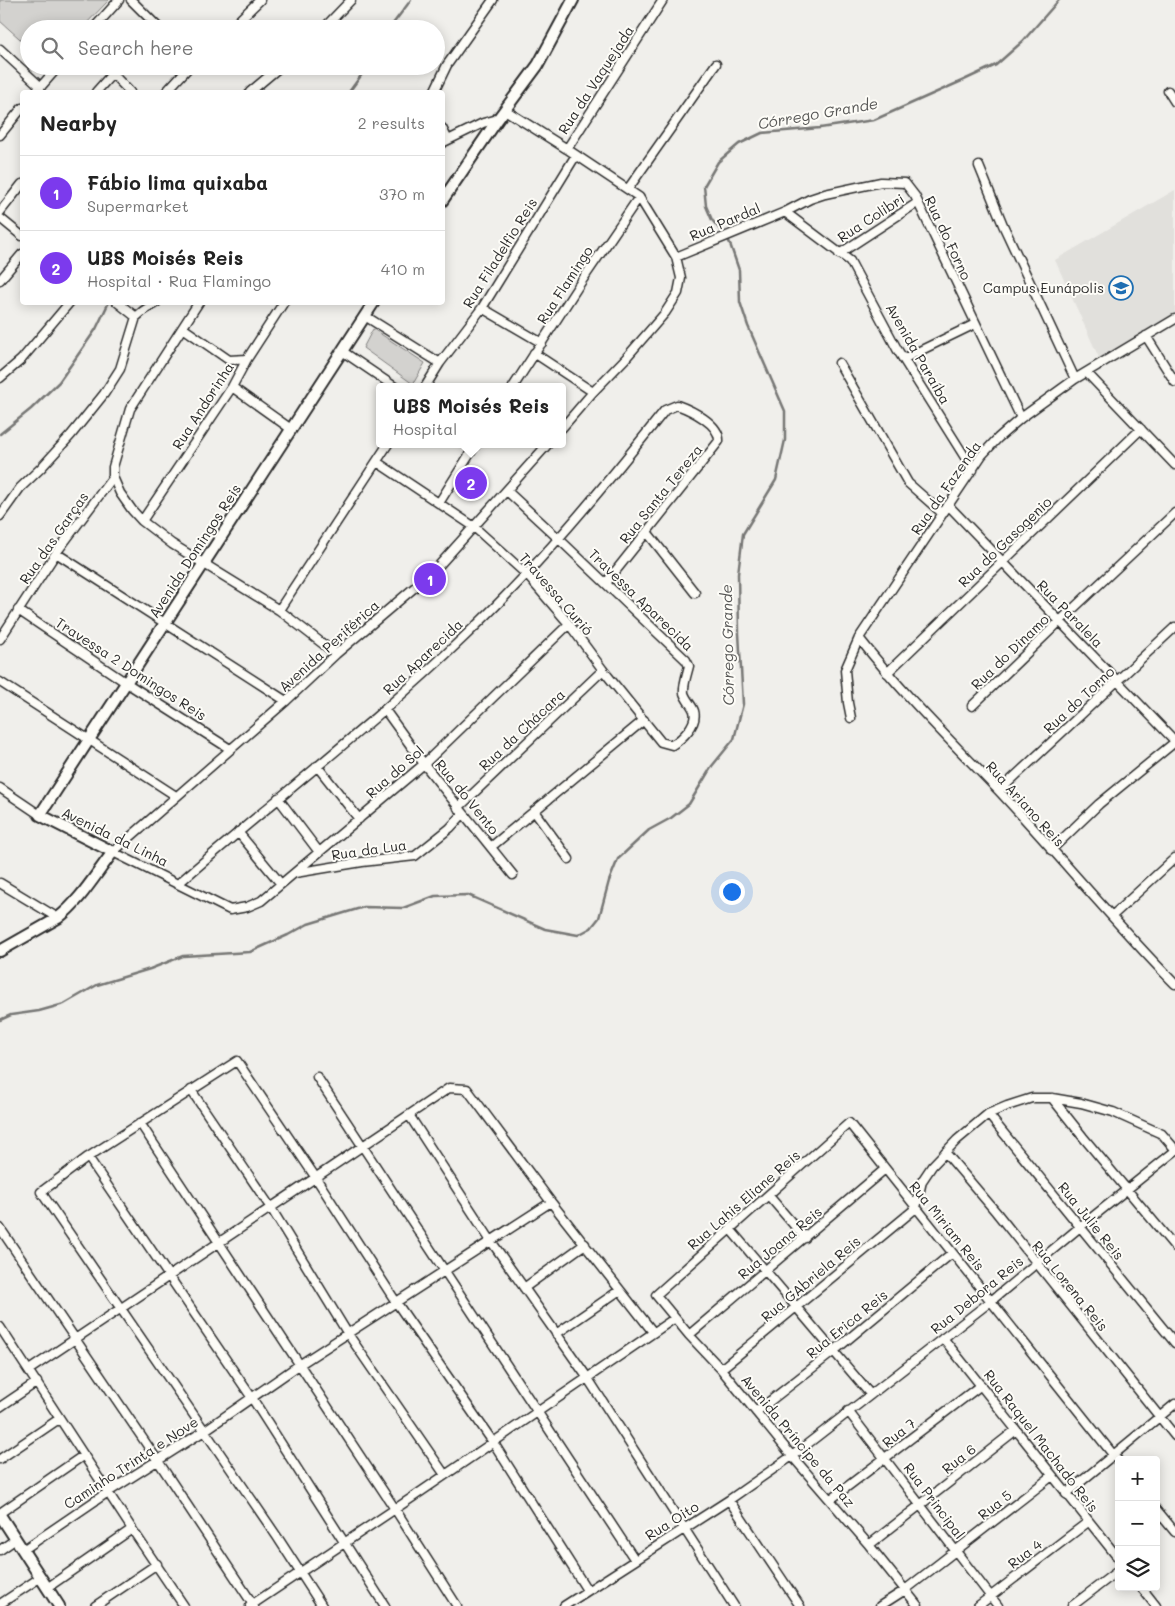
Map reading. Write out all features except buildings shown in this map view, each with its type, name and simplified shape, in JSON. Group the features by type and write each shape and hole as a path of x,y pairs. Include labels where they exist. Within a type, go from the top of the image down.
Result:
{"street":[{"path":"101,20 119,0"},
{"path":"131,0 151,20"},
{"path":"332,20 351,0"},
{"path":"445,71 493,0"},
{"path":"445,197 538,64 573,0"},
{"name":"Rua da Vaquejada","path":"567,149 663,0"},
{"path":"239,20 258,1"},
{"path":"0,49 20,71"},
{"path":"628,189 716,64"},
{"path":"24,75 38,90 52,75"},
{"path":"98,90 111,75"},
{"path":"113,75 128,90"},
{"path":"168,90 182,75"},
{"path":"252,90 270,75"},
{"path":"435,90 443,75"},
{"path":"1168,91 1175,102"},
{"path":"2,130 20,110"},
{"path":"505,110 639,197 676,257 681,278 678,294 665,313 566,423"},
{"path":"445,141 483,122 498,119"},
{"name":"Rua Filadelfio Reis","path":"428,383 440,363 482,308 576,155"},
{"path":"979,166 1003,225 1075,379"},
{"name":"Rua do Forno","path":"785,212 810,199 826,194 881,182 905,183 910,188 1021,418"},
{"path":"0,212 20,187"},
{"name":"Rua Flamingo","path":"515,383 639,197"},
{"name":"Rua Colibri","path":"839,254 917,203"},
{"name":"Rua Pardal","path":"676,257 785,212"},
{"name":"Avenida Paraíba","path":"785,212 850,261 903,358 973,470"},
{"path":"0,218 20,234"},
{"path":"0,280 20,256"},
{"path":"0,378 21,360 67,305"},
{"path":"120,305 136,317"},
{"path":"0,516 20,488 59,448 104,394 120,369 136,317 152,305"},
{"path":"197,305 130,409 113,467 112,477 124,499 142,521 172,544 279,610 336,654"},
{"name":"Rua Andorinha","path":"142,521 232,387 247,359 282,305"},
{"name":"Avenida Domingos Reis","path":"40,815 164,621 372,305"},
{"path":"482,308 542,343"},
{"path":"365,316 440,363"},
{"name":"Rua da Fazenda","path":"851,718 846,670 859,638 982,455 1021,418 1075,379 1175,319"},
{"path":"903,358 975,324"},
{"path":"182,328 229,360 247,359"},
{"path":"1146,336 1175,382"},
{"path":"342,351 390,383"},
{"path":"534,353 593,392"},
{"path":"840,363 908,483 942,513"},
{"path":"1087,373 1175,465"},
{"path":"232,387 291,429"},
{"name":"Rua Santa Tereza","path":"606,583 719,441 719,434 715,428 690,410 677,405 666,410 657,421"},
{"name":"Rua Aparecida","path":"179,883 385,710 466,636 559,538 657,421"},
{"name":"Rua do Gasogenio","path":"887,673 1140,429"},
{"path":"279,610 386,448"},
{"path":"439,503 473,448"},
{"name":"Avenida Periférica","path":"113,852 336,654 434,571 545,448"},
{"name":"Travessa Curió","path":"377,462 474,526 526,574 569,624 646,723"},
{"name":"Rua das Garças","path":"0,639 56,553 112,477"},
{"name":"Travessa Aparecida","path":"507,491 559,538 690,666 684,693 694,711 691,727 680,740 672,745 662,742 646,723"},
{"name":"Rua Paralela","path":"948,505 1175,741"},
{"name":"Rua do Dinamo","path":"972,706 1175,513"},
{"path":"647,532 695,593"},
{"path":"56,553 286,700"},
{"name":"Travessa 2 Domingos Reis","path":"18,610 125,682 230,749"},
{"name":"Rua do Sol","path":"221,906 230,910 247,907 261,900 281,884 424,764 569,624"},
{"name":"Rua do Torno","path":"998,791 1175,627"},
{"name":"Rua Ariano Reis","path":"859,638 887,673 1174,983"},
{"name":"Rua da Chácara","path":"461,811 603,670"},
{"path":"0,682 176,796"},
{"name":"Rua do Vento","path":"385,710 424,764 513,875"},
{"path":"491,847 646,723"},
{"path":"1051,850 1087,815 1175,741"},
{"path":"317,766 360,819"},
{"name":"Avenida da Linha","path":"0,788 40,815 179,883 221,906"},
{"path":"278,798 319,852"},
{"name":"Rua da Lua","path":"293,874 362,862 415,856 450,828 461,811"},
{"path":"534,812 569,859"},
{"path":"238,832 281,884"},
{"path":"0,951 58,918 80,898 113,852"},
{"path":"1112,916 1175,858"},
{"path":"0,883 58,918"},
{"path":"322,1606 121,1308 40,1192 88,1157 237,1061 316,1178 396,1302 493,1442 587,1590"},
{"path":"317,1078 443,1272 635,1560"},
{"path":"29,1370 449,1088 468,1089 551,1202 653,1332"},
{"path":"191,1090 271,1208 348,1334 445,1475"},
{"path":"916,1208 922,1181 932,1166 973,1125 988,1114 1032,1098 1052,1098 1081,1103 1113,1112 1162,1134 1175,1150"},
{"path":"1052,1098 1175,1247"},
{"name":"Rua Julie Reis","path":"988,1114 1175,1343"},
{"path":"409,1115 490,1241 587,1377 734,1606"},
{"path":"140,1123 395,1509 456,1606"},
{"name":"Rua Miriam Reis","path":"849,1123 1115,1458"},
{"name":"Rua Lahis Eliane Reis","path":"656,1295 849,1123"},
{"name":"Rua Debora Reis","path":"792,1456 991,1301 1175,1150"},
{"name":"Rua Lorena Reis","path":"945,1152 1175,1436"},
{"path":"88,1157 252,1398 386,1606"},
{"name":"Rua Joana Reis","path":"689,1335 885,1170"},
{"path":"769,1196 805,1238"},
{"name":"Caminho Trinta e Nove","path":"23,1550 108,1492 204,1431 299,1365 551,1202"},
{"name":"Rua GAbriela Reis","path":"721,1369 916,1208"},
{"path":"0,1228 158,1460 252,1605 675,1318"},
{"path":"730,1229 870,1394"},
{"path":"524,1288 584,1244"},
{"name":"Rua Erica Reis","path":"756,1412 834,1351 952,1253"},
{"path":"556,1334 620,1290"},
{"name":"Avenida Príncipe da Paz","path":"656,1295 869,1544 918,1606"},
{"path":"1,1331 38,1382 59,1419 157,1564 180,1605"},
{"name":"Rua Raquel Machado Reis","path":"943,1338 1115,1554"},
{"path":"0,1407 38,1382"},
{"name":"Rua 7","path":"831,1499 981,1385"},
{"path":"1119,1456 1175,1404"},
{"name":"Rua Principal","path":"848,1411 998,1606"},
{"path":"0,1459 59,1419"},
{"name":"Rua 6","path":"869,1544 1016,1430"},
{"path":"59,1606 0,1514 84,1455"},
{"name":"Rua Oito","path":"564,1606 729,1500 792,1456"},
{"path":"1066,1494 1115,1460"},
{"name":"Rua 5","path":"880,1606 905,1590 1052,1476"},
{"path":"729,1500 800,1606"},
{"path":"1160,1514 1175,1532"},
{"name":"Rua 4","path":"978,1606 1088,1522"},
{"path":"47,1588 132,1529"},
{"path":"0,1550 16,1538"},
{"path":"95,1606 157,1564"},
{"path":"1072,1606 1115,1573"},
{"path":"0,1604 41,1577"},
{"path":"1144,1591 1156,1606"}],"shaded area":[{"path":"0,0 109,0 90,20 20,20 20,39 0,21"},
{"name":"Campus Eunápolis","path":"1175,190 1175,316 1100,360 1055,260"},
{"path":"373,329 425,363 414,383 412,383 363,348"}],"waterway":[{"path":"396,20 411,0"},
{"name":"Córrego Grande","path":"721,231 712,220 706,206 704,186 718,162 739,144 762,133 820,128 874,120 964,80 996,65 1023,41 1059,0"},
{"path":"350,90 361,75"},
{"name":"Córrego Grande","path":"0,1020 11,1015 39,1011 64,1004 97,985 150,969 183,956 250,952 308,924 364,907 403,908 435,896 468,895 545,929 578,935 591,928 599,918 609,881 618,859 649,830 671,818 689,804 712,766 734,739 743,704 738,574 743,534 776,480 785,440 785,411 748,326 740,302 739,270 729,241"},
{"path":"0,434 31,409 59,382 96,329 108,305"}],"place":[{"name":"Campus Eunápolis","path":"1121,288"},
{"name":"UBS Moisés Reis","path":"471,483"},
{"name":"Fábio lima quixaba","path":"430,579"}]}
